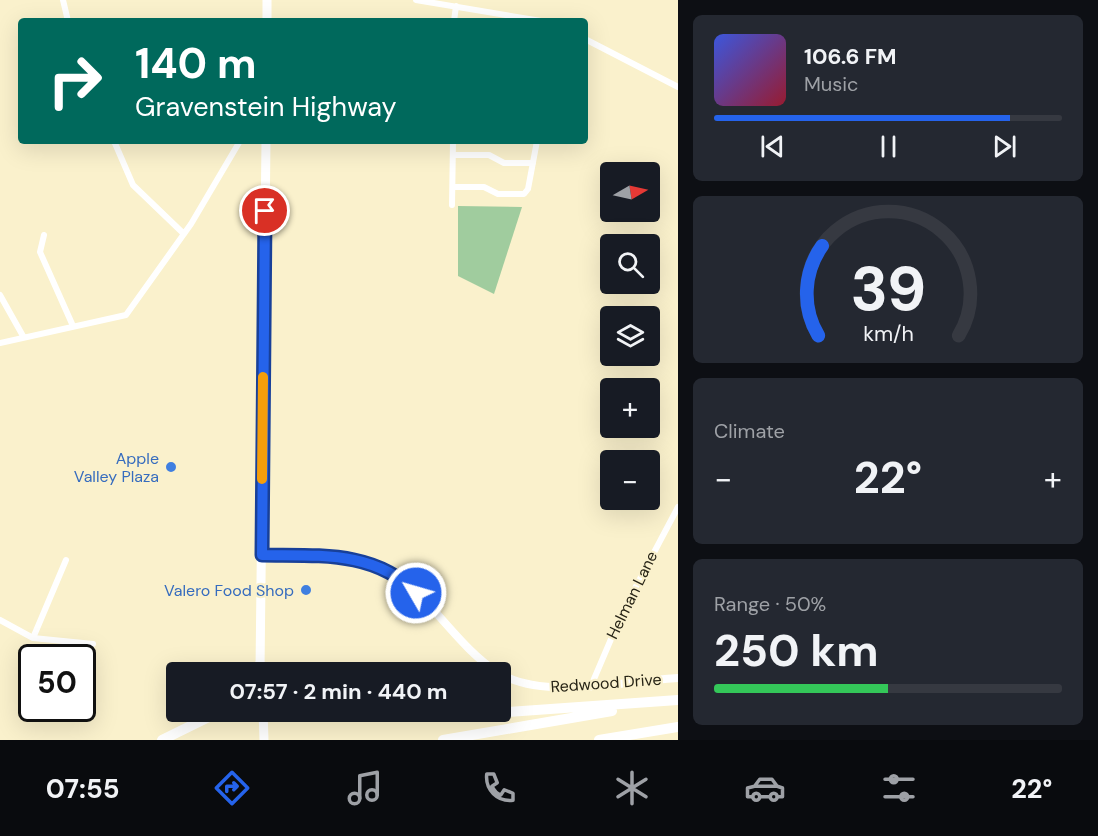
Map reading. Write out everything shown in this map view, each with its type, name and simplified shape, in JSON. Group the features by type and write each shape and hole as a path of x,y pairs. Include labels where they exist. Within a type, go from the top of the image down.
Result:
{"highway":[{"path":"511,712 678,700"},
{"path":"443,740 678,700"},
{"path":"162,740 199,722"},
{"path":"598,740 676,727"},
{"path":"624,740 676,727"}],"main road":[{"path":"267,0 267,18"},
{"path":"258,662 262,555 266,144"},
{"name":"Redwood Drive","path":"262,555 354,558 382,568 408,584 467,648 485,662"},
{"name":"Redwood Drive","path":"511,677 538,687 554,689 678,678"},
{"path":"263,722 264,740"}],"street":[{"path":"63,0 67,18"},
{"path":"416,0 524,18"},
{"path":"454,18 456,6"},
{"path":"588,41 678,87"},
{"path":"115,144 133,185 184,234"},
{"path":"0,343 23,336 126,315 184,234 238,144"},
{"path":"452,205 453,144"},
{"path":"453,187 484,187 498,194 524,194 528,189 536,144"},
{"path":"453,155 489,155 504,163 533,163"},
{"path":"44,235 40,252 73,326"},
{"path":"0,295 23,336"},
{"name":"Helman Lane","path":"591,686 623,610 678,507"},
{"path":"33,638 66,560"},
{"path":"0,620 33,638 93,644"}],"green space":[{"path":"458,206 522,207 494,294 458,276"}],"slow traffic":[{"path":"262,479 263,377"}],"place":[{"name":"Apple Valley Plaza","path":"171,467"},
{"name":"Valero Food Shop","path":"306,590"}],"route":[{"path":"265,211 262,555 354,558 382,568 408,584 416,593"}]}
